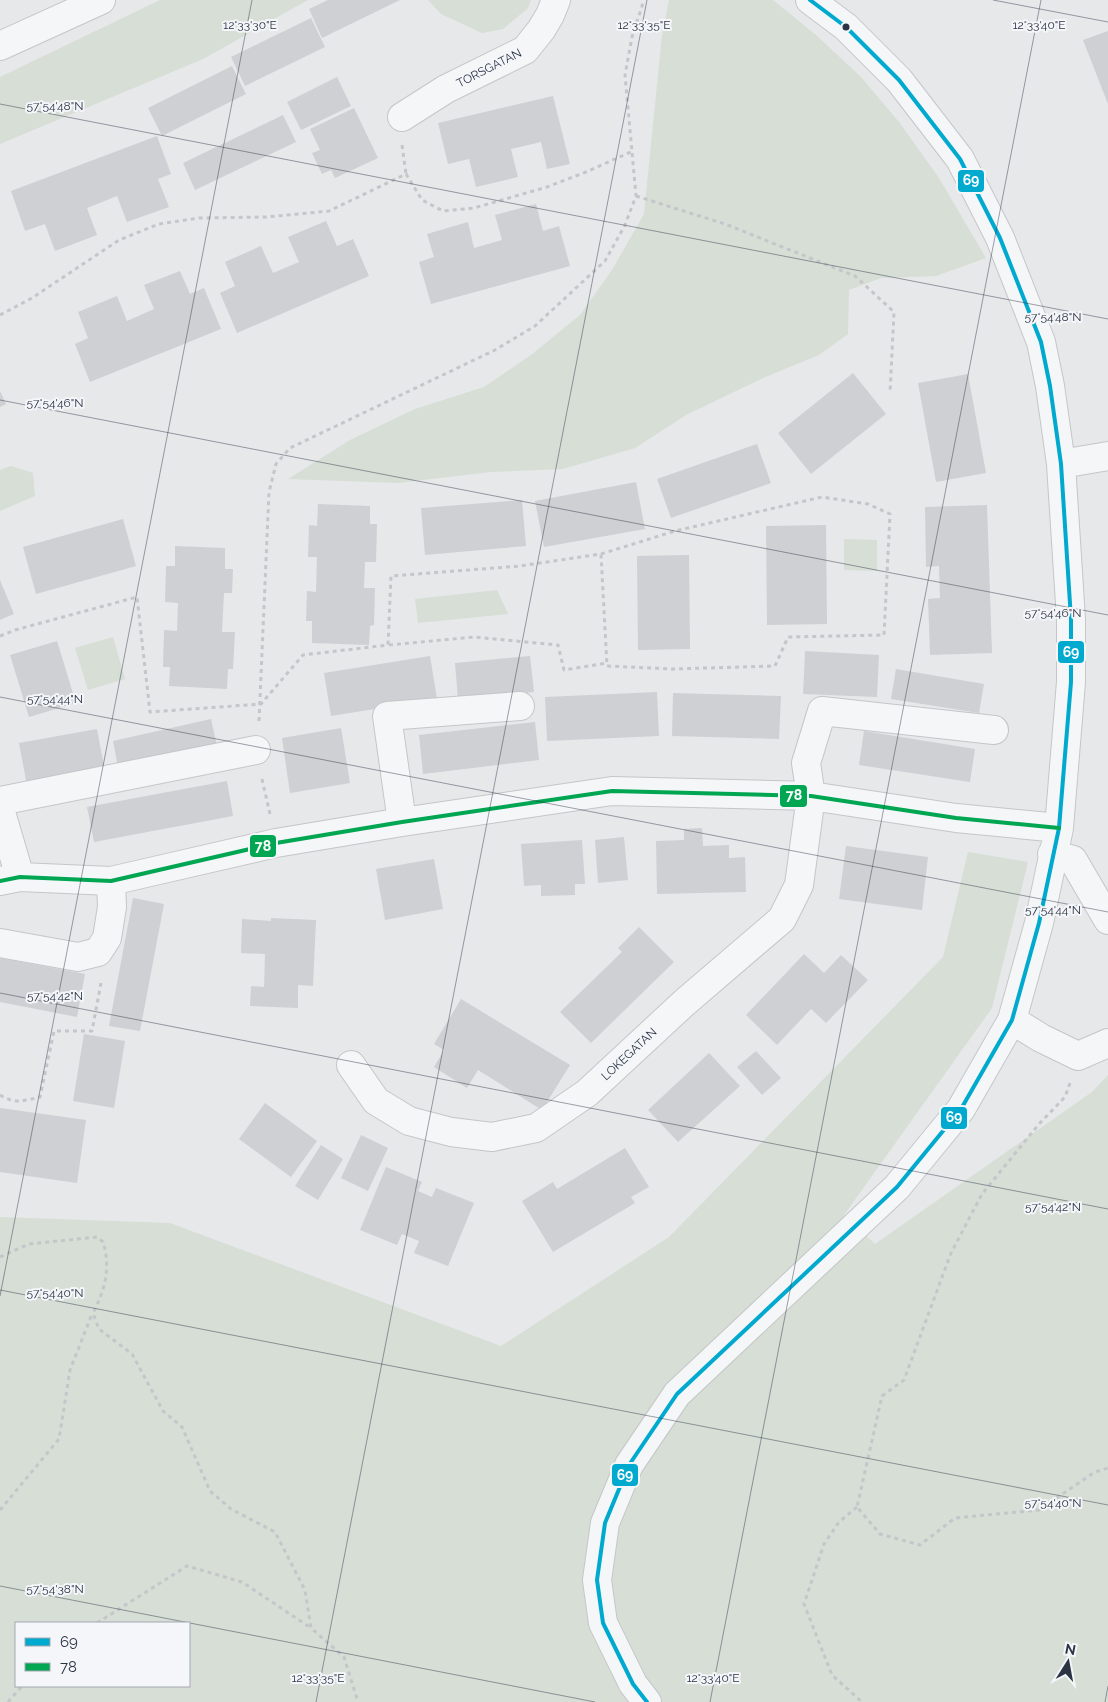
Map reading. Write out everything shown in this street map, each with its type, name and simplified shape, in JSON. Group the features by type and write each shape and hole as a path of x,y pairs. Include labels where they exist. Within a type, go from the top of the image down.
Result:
{"street":[{"path":"0,46 101,0"},
{"name":"TORSGATAN","path":"402,117 446,89 525,50 541,30 556,0"},
{"path":"647,1702 633,1684 603,1623 597,1580 605,1523 629,1465 677,1394 896,1187 961,1109 1012,1020 1039,923 1059,828 1071,682 1070,619 1061,464 1050,386 1040,342 1029,309 1000,238 960,159 899,80 846,28 810,0"},
{"path":"1061,464 1108,456"},
{"path":"402,822 387,716 520,706"},
{"name":"LOKEGATAN","path":"351,1065 376,1101 409,1121 452,1132 492,1137 536,1128 587,1093 684,1003 782,919 799,885 811,796 806,763 822,711 994,730"},
{"path":"0,801 256,750"},
{"path":"0,809 10,879 111,881 276,843 612,791 811,796 956,818 1059,828"},
{"path":"1052,854 1073,860 1108,920"},
{"path":"0,943 78,957 98,952 106,938 112,907 111,881"},
{"path":"1012,1020 1041,1038 1078,1056 1108,1043"}],"path":[{"path":"261,704 269,492 276,464 290,448 495,350 535,326 605,261 625,225 636,196 625,75 632,37 644,0"},
{"path":"0,315 32,298 119,240 159,224 199,218 266,217 329,211 406,174 422,200 443,211 474,208 547,187 632,151"},
{"path":"636,196 725,224 855,276 894,312 890,393"},
{"path":"388,645 391,576 520,566 601,554 675,531 822,497 868,504 890,514 884,635 788,637 775,666 673,669 607,666 601,554"},
{"path":"0,636 15,630 137,597 150,712 261,704 302,655 388,645 474,637 558,645 564,670 607,663"},
{"path":"0,1095 10,1101 40,1097 54,1031 92,1031 101,985 98,952"},
{"path":"862,1702 832,1675 804,1604 824,1544 839,1522 857,1507 882,1396 904,1380 951,1253 982,1194 1039,1124 1065,1097 1078,1056"},
{"path":"0,1257 29,1244 97,1237 104,1242 107,1254 106,1276 102,1297 93,1313 70,1370 59,1438 0,1510"},
{"path":"93,1313 99,1329 132,1354 163,1411 182,1427 210,1491 231,1509 276,1532 305,1590 311,1628"},
{"path":"857,1507 880,1534 920,1544 955,1518 1039,1510 1095,1472 1108,1468"},
{"path":"99,1622 187,1566 242,1582 311,1628 344,1657 358,1702"},
{"path":"8,1702 21,1687"}],"shaded area":[{"path":"160,0 308,0 203,59 0,144 0,77"},
{"path":"428,0 531,0 528,8 503,29 482,33 441,14"},
{"path":"669,0 773,0 816,35 861,77 899,122 939,178 986,258 936,276 881,278 849,290 848,334 819,355 763,378 686,415 635,448 563,469 491,472 398,483 288,479 350,440 415,409 484,387 531,355 580,315 612,270 644,214 662,35"},
{"path":"11,466 33,473 35,496 0,511 0,470"},
{"path":"844,539 877,540 877,571 844,570"},
{"path":"497,590 508,614 418,623 415,599"},
{"path":"113,637 125,679 88,690 75,648"},
{"path":"968,852 1028,862 992,1008 844,1215 875,1244 1092,1092 1108,1075 1108,1702 0,1702 0,1217 170,1223 501,1346 669,1237 943,957"}],"building":[{"path":"328,0 400,0 322,38 309,9"},
{"path":"311,18 325,47 245,86 231,57"},
{"path":"1108,31 1108,104 1083,40"},
{"path":"232,66 246,94 162,136 148,108"},
{"path":"337,77 351,106 301,130 287,102"},
{"path":"553,96 570,164 547,169 541,142 511,149 518,177 476,187 469,159 448,164 438,123"},
{"path":"354,108 378,158 335,178 331,170 322,174 312,153 320,150 310,129"},
{"path":"283,115 296,142 195,190 183,163"},
{"path":"157,136 171,174 158,179 169,207 127,222 117,196 87,208 97,235 55,251 45,224 25,231 11,191"},
{"path":"536,204 543,231 559,226 570,266 431,304 419,262 434,257 427,234 468,222 474,248 502,240 495,215"},
{"path":"326,221 337,246 353,239 369,276 237,333 220,293 235,286 225,262 261,246 273,273 299,262 288,237"},
{"path":"180,271 190,294 204,288 221,329 90,382 75,344 88,338 78,312 117,296 127,321 154,309 144,285"},
{"path":"853,373 886,414 811,474 778,433"},
{"path":"968,374 986,473 936,482 918,383"},
{"path":"0,391 6,404 0,407"},
{"path":"757,444 771,483 671,518 657,479"},
{"path":"636,482 645,529 544,547 535,501"},
{"path":"522,500 526,546 425,555 421,508"},
{"path":"318,504 370,506 370,524 377,524 376,562 365,562 364,588 375,588 374,625 370,626 369,645 312,643 312,621 306,621 307,591 316,592 317,557 308,557 309,525 317,526"},
{"path":"987,505 992,653 930,655 928,599 940,598 939,566 926,567 925,507"},
{"path":"123,519 136,566 36,594 23,547"},
{"path":"826,525 827,624 767,625 766,526"},
{"path":"175,546 225,548 225,569 233,569 232,593 224,593 222,632 235,632 233,669 228,669 227,689 169,686 170,667 163,667 164,630 177,631 178,603 165,602 166,566 175,566"},
{"path":"689,555 690,649 638,650 637,556"},
{"path":"0,580 14,614 0,620"},
{"path":"57,641 76,703 29,717 10,655"},
{"path":"805,651 879,655 877,697 803,694"},
{"path":"430,656 437,699 331,716 324,673"},
{"path":"530,656 534,692 458,700 455,663"},
{"path":"896,669 984,684 979,713 891,699"},
{"path":"657,692 659,736 547,741 545,697"},
{"path":"673,693 781,696 779,739 672,736"},
{"path":"211,719 218,750 119,772 113,741"},
{"path":"535,722 539,760 423,774 419,735"},
{"path":"341,728 350,783 290,793 282,738"},
{"path":"97,729 106,777 28,791 19,743"},
{"path":"864,731 975,749 970,782 859,765"},
{"path":"227,781 233,816 94,842 87,807"},
{"path":"702,828 703,846 729,845 729,858 745,857 746,892 657,894 656,841 684,840 684,829"},
{"path":"624,837 628,880 598,883 595,840"},
{"path":"582,840 585,884 575,884 575,895 541,896 541,885 524,886 521,844"},
{"path":"846,846 928,857 922,910 839,899"},
{"path":"434,859 443,909 385,920 376,869"},
{"path":"133,898 164,904 140,1031 109,1026"},
{"path":"271,918 316,920 313,986 298,985 298,1008 250,1006 251,986 264,987 265,954 241,953 242,919 271,921"},
{"path":"639,927 674,962 591,1043 560,1012 622,952 618,948"},
{"path":"804,954 824,973 841,955 868,980 826,1023 811,1009 777,1045 746,1015"},
{"path":"0,958 85,974 77,1017 0,1002"},
{"path":"461,999 570,1065 542,1110 478,1070 467,1088 434,1067 444,1050 434,1044"},
{"path":"84,1034 125,1041 114,1108 73,1101"},
{"path":"756,1051 781,1078 762,1095 737,1067"},
{"path":"709,1053 740,1086 678,1142 648,1110"},
{"path":"265,1103 317,1141 291,1177 239,1139"},
{"path":"0,1108 86,1120 77,1183 0,1172"},
{"path":"361,1135 388,1148 368,1191 341,1178"},
{"path":"321,1145 343,1159 318,1200 295,1186"},
{"path":"625,1148 649,1187 631,1197 635,1203 553,1252 522,1201 553,1182 557,1189"},
{"path":"386,1167 422,1182 418,1191 432,1197 436,1188 474,1203 448,1266 414,1253 419,1241 402,1234 397,1245 360,1230"}],"transit line":[{"name":"69","path":"647,1702 633,1684 603,1623 597,1580 605,1523 629,1465 677,1394 897,1187 961,1109 1012,1020 1039,923 1059,828 1071,682 1071,619 1061,464 1050,386 1041,342 1000,238 960,159 899,80 846,27 810,0"},
{"name":"78","path":"0,881 20,877 111,881 276,843 612,791 811,796 956,818 1059,828"}]}
